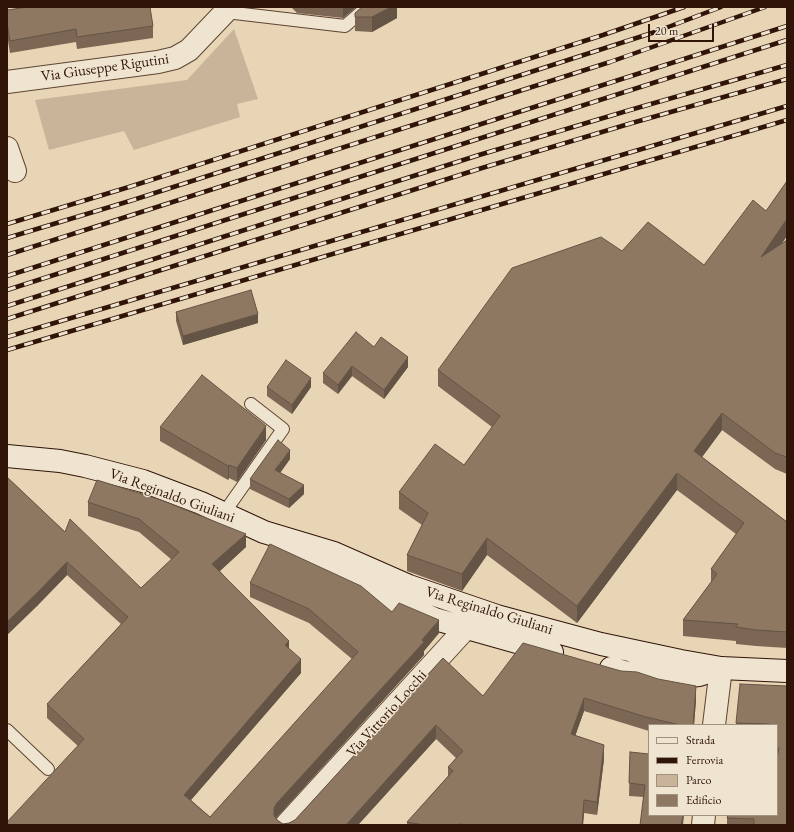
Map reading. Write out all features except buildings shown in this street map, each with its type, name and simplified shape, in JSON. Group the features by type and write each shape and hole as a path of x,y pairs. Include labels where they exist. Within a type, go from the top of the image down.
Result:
{"main road":[{"name":"Via Giuseppe Rigutini","path":"7,82 158,62 176,58 189,50 228,9"},
{"path":"7,148 15,171"},
{"name":"Via Reginaldo Giuliani","path":"7,456 60,461 115,473 143,482 224,513 264,532 325,570 435,619 571,657"},
{"name":"Via Reginaldo Giuliani","path":"264,532 334,553 408,586 497,616 601,644 721,668 787,671"},
{"name":"Via Vittorio Locchi","path":"286,825 466,628 497,616"},
{"name":"Via Reginaldo Giuliani","path":"594,663 624,672 679,677 699,674 721,668"},
{"path":"714,724 721,668"}],"lane":[{"path":"228,9 345,26 367,7"},
{"path":"224,513 283,430 250,404"},
{"path":"7,730 48,769"}],"green space":[{"path":"234,29 258,99 237,104 240,117 134,150 124,131 49,150 35,100 187,80"}],"railway":[{"path":"7,224 129,187 603,35 684,7"},
{"path":"7,238 133,200 655,32 721,7"},
{"path":"7,255 610,62 765,7"},
{"path":"7,276 787,26"},
{"path":"7,290 787,40"},
{"path":"7,306 479,155 787,65"},
{"path":"7,319 482,168 787,79"},
{"path":"7,337 787,106"},
{"path":"7,350 787,120"}]}
